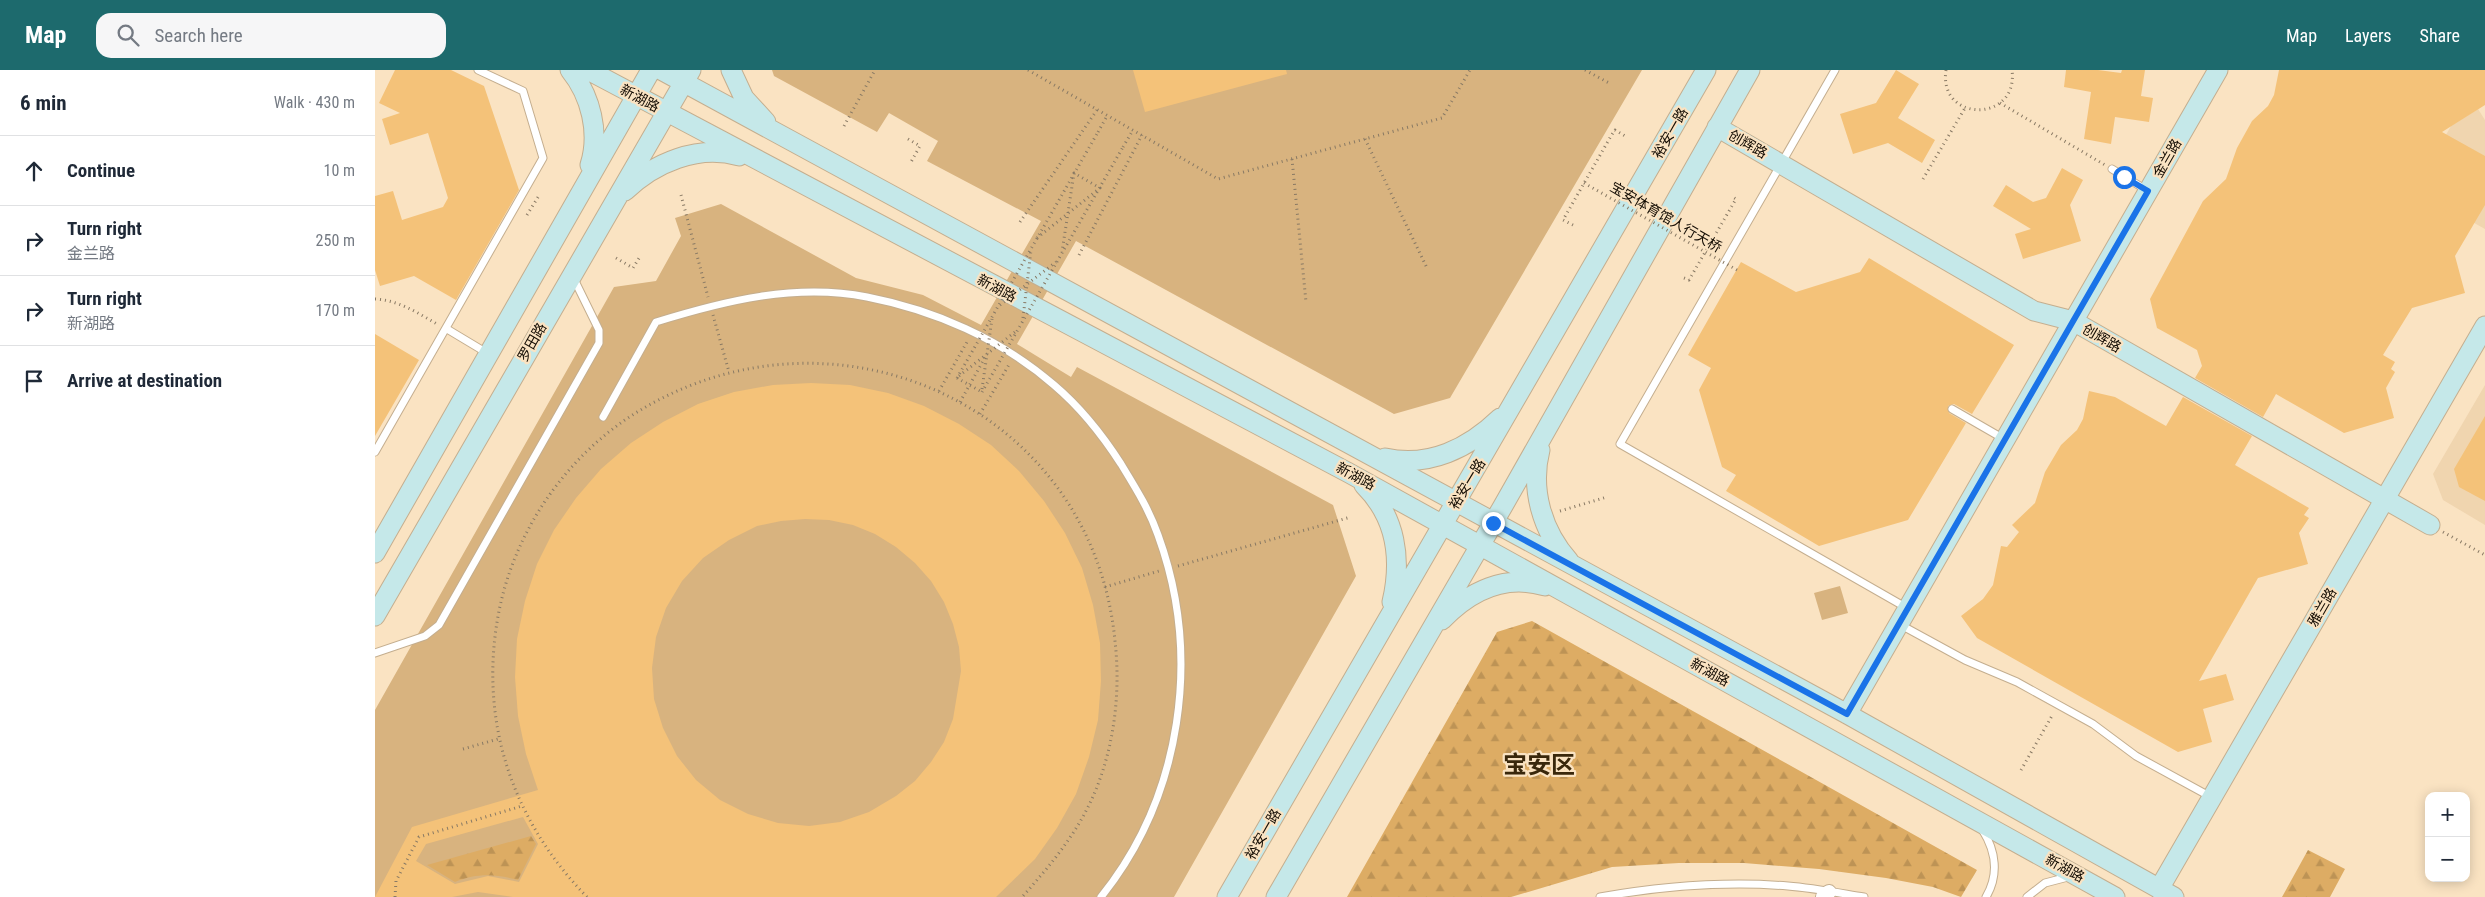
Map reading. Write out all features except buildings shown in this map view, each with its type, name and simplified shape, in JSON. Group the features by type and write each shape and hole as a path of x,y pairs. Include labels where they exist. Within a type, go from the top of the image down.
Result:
{"main road":[{"path":"570,70 585,97 593,125 593,156 583,187"},
{"name":"新湖路","path":"588,70 755,160 1349,472 2115,897"},
{"path":"375,553 651,70"},
{"name":"新湖路","path":"661,70 687,76 777,134 1847,714 2167,893"},
{"path":"731,70 745,98 777,134"},
{"name":"裕安一路","path":"1227,897 1706,70"},
{"path":"1276,897 1493,523 1750,70"},
{"name":"金兰路","path":"1847,714 2218,70"},
{"name":"罗田路","path":"375,616 610,206 687,76"},
{"name":"创辉路","path":"1717,127 2034,311 2073,322 2430,525"},
{"path":"610,206 637,179 653,169 681,157 728,153 755,160"},
{"name":"雅兰路","path":"2167,893 2212,798 2485,326"},
{"path":"1360,450 1397,461 1410,462 1449,453 1480,435 1513,405"},
{"path":"1551,421 1538,458 1536,478 1538,498 1551,536 1577,569"},
{"path":"1296,445 1307,447 1314,443 1317,431 1311,423"},
{"path":"1349,472 1378,500 1393,530 1397,566 1395,588 1389,615"},
{"path":"1425,639 1454,608 1469,596 1490,586 1516,582 1537,583 1565,592"},
{"path":"1932,795 1926,786 1929,775 1939,769 1949,771"}],"lane":[{"path":"375,452 543,158 523,91 478,70"},
{"path":"1835,70 1620,444 1903,616 1965,660 2017,682 2093,724 2136,756 2212,798"},
{"path":"2112,169 2148,191"},
{"path":"375,653 425,636 439,625 599,343 599,330 571,274"},
{"path":"603,417 657,322 710,305 752,296 811,292 865,296 933,314 973,332 1014,356 1055,385 1103,436 1141,496 1158,534 1169,568 1180,630 1181,694 1171,758 1150,818 1119,874 1101,897"},
{"path":"447,329 489,355"},
{"path":"1953,409 2005,439"},
{"path":"1977,820 1987,837 1995,868 1994,878 1986,897"},
{"path":"2027,897 2045,883 2061,878 2080,876"},
{"path":"1601,897 1648,888 1696,884 1764,884 1826,894 1864,897"}],"path":[{"path":"843,126 875,70"},
{"path":"1028,70 1218,179 1442,118 1470,70"},
{"path":"1585,70 1609,83"},
{"path":"1945,70 1946,88 1951,98 1965,108 1980,111 2000,103 2008,94 2012,83 2012,70"},
{"path":"2000,103 2112,169"},
{"path":"1923,179 1965,108"},
{"path":"1020,222 1097,110"},
{"path":"957,378 1107,116"},
{"path":"982,392 1133,130"},
{"path":"1573,225 1563,220 1611,136 1615,130 1625,136"},
{"path":"1079,255 1142,135"},
{"path":"908,139 920,146 911,162"},
{"path":"1365,139 1427,268"},
{"path":"1291,159 1305,302"},
{"path":"1074,174 1100,188"},
{"path":"1063,252 1074,174"},
{"name":"宝安体育馆人行天桥","path":"1584,183 1737,270"},
{"path":"1037,238 1100,188"},
{"path":"527,215 540,194"},
{"path":"681,195 729,372"},
{"path":"1684,278 1689,280 1736,198 1731,196"},
{"path":"1023,322 1032,247"},
{"path":"616,258 633,268 641,255"},
{"path":"997,307 1057,262"},
{"path":"375,299 384,299 411,308 447,329"},
{"path":"982,392 992,316"},
{"path":"957,378 1018,330"},
{"path":"939,391 973,332"},
{"path":"960,402 987,354"},
{"path":"980,414 1014,356"},
{"path":"587,897 559,867 535,833 513,787 499,739 492,688 494,638 504,588 522,541 547,497 579,458 617,424 660,397 707,378 757,366 807,362 849,365 907,378 939,391 980,414 1018,444 1061,492 1093,548 1112,610 1119,674 1112,738 1091,800 1059,856 1022,897"},
{"path":"957,378 982,392"},
{"path":"1560,511 1607,497"},
{"path":"1105,587 1351,517"},
{"path":"2430,525 2485,555"},
{"path":"2021,770 2058,705"},
{"path":"463,749 499,739"},
{"path":"395,897 396,881 419,837 522,806"}],"shaded area":[{"path":"772,70 1642,70 1450,398 1394,414 1076,241 1017,344 1071,377 1077,367 1333,505 1356,576 1174,897 375,897 375,710 614,287 656,281 681,236 675,218 721,204 856,278 923,295 981,325 1041,221 927,161 938,141 889,113 877,132 774,76"},
{"path":"2478,109 2485,120 2485,229 2415,190 2451,126"},
{"path":"2485,385 2485,525 2443,500 2433,474"},
{"path":"1840,586 1848,613 1822,620 1814,593"}],"green space":[{"path":"1532,621 1977,870 1961,897 1933,887 1886,878 1819,869 1744,863 1679,863 1612,867 1511,897 1347,897 1497,632"},
{"path":"531,836 536,844 518,880 486,875 455,882 427,865"},
{"path":"2308,850 2345,869 2330,897 2282,897"}],"district":[{"name":"宝安区","path":"1539,765"}],"route":[{"path":"1493,523 1847,714 2148,191 2124,177"}]}
